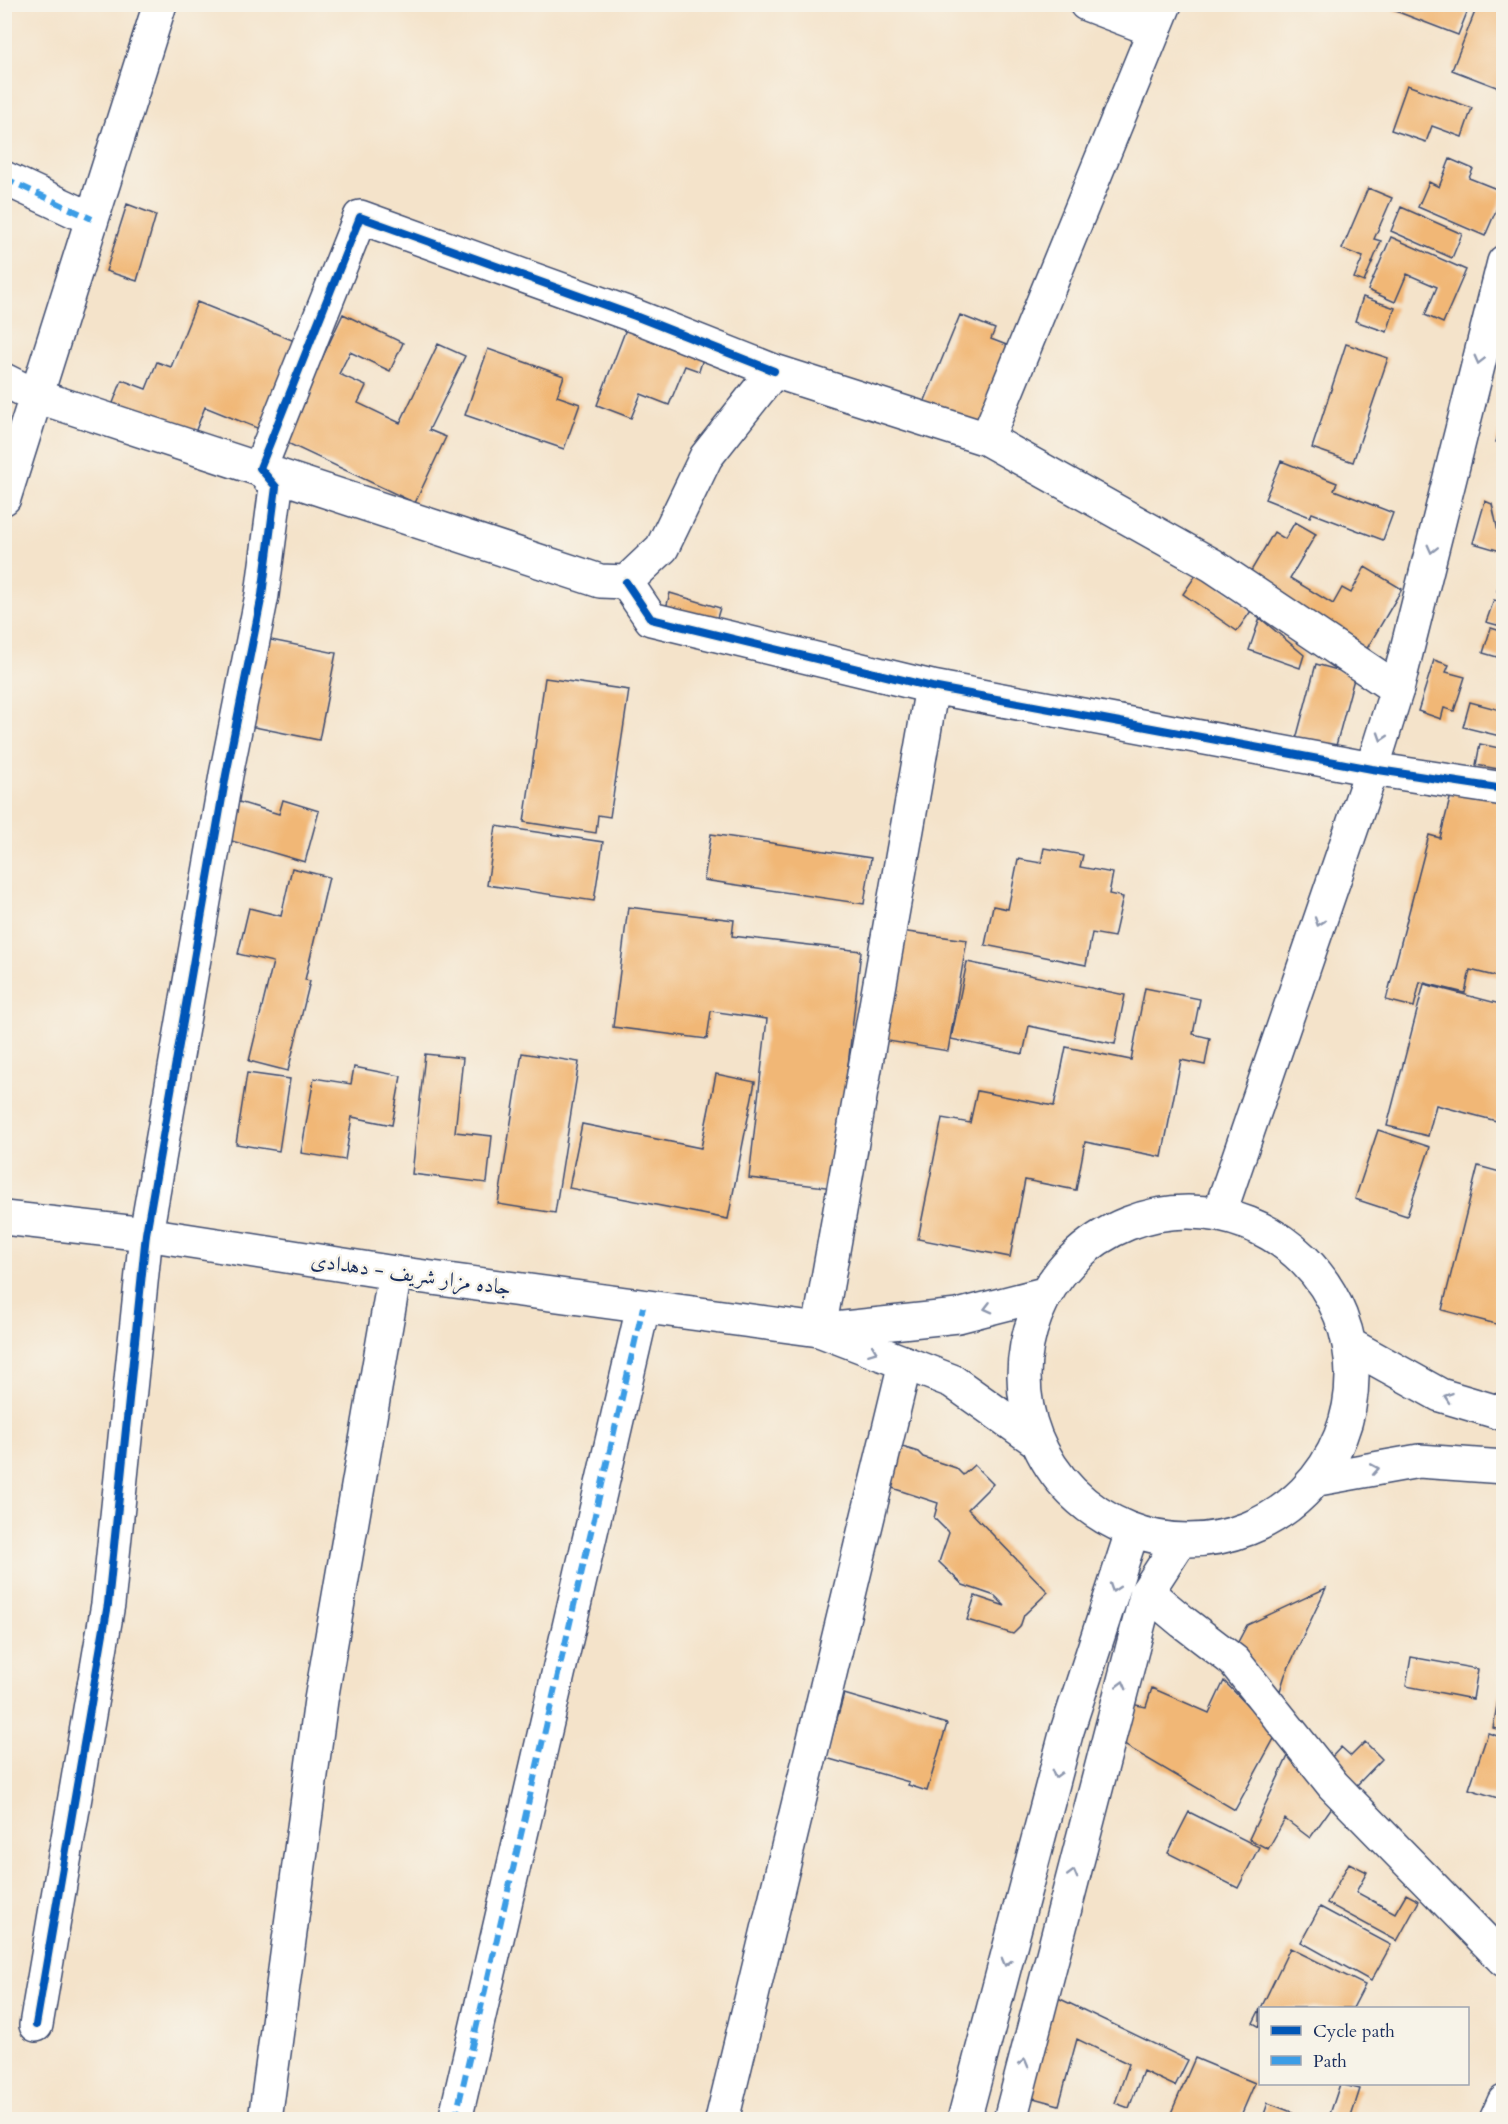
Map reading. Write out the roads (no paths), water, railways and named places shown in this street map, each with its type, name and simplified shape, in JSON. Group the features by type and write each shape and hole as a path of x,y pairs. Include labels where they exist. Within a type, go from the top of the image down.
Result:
{"street":[{"path":"4,498 160,4"},
{"path":"987,439 1159,17 1086,4"},
{"path":"4,177 92,219"},
{"path":"260,468 360,217 635,316 774,371 987,439 1212,565 1397,689"},
{"path":"1219,1215 1372,769 1397,689 1503,262"},
{"path":"4,380 36,396 600,581 626,582 662,548 706,457 774,371"},
{"path":"36,2025 108,1604 146,1234 226,775 262,595 276,487 260,468"},
{"path":"626,582 651,619 932,687 1372,769 1503,789"},
{"path":"819,1330 932,687"},
{"path":"1190,1212 1219,1215 1256,1227 1273,1237 1289,1247 1318,1274 1338,1308 1350,1345 1353,1380 1349,1416 1337,1449 1318,1479 1279,1514 1232,1536 1180,1541 1155,1539 1132,1532 1091,1510 1058,1479 1035,1440 1024,1404 1023,1366 1029,1329 1044,1294 1061,1270 1082,1250 1106,1233 1138,1220 1161,1214 1190,1212"},
{"name":"جاده مزار شریف - دهدادی","path":"4,1218 146,1234 395,1273 819,1330"},
{"path":"265,2120 321,1700 395,1273"},
{"path":"819,1330 958,1316 1044,1294"},
{"path":"455,2120 643,1307"},
{"path":"819,1330 952,1381 1035,1440"},
{"path":"1350,1345 1440,1395 1503,1414"},
{"path":"722,2120 905,1363"},
{"path":"1318,1479 1419,1461 1503,1467"},
{"path":"964,2120 1066,1734 1132,1532"},
{"path":"1010,2120 1147,1592 1180,1541"},
{"path":"1147,1592 1234,1661 1333,1785 1503,1960"},
{"path":"1496,2120 1503,2102"}]}
